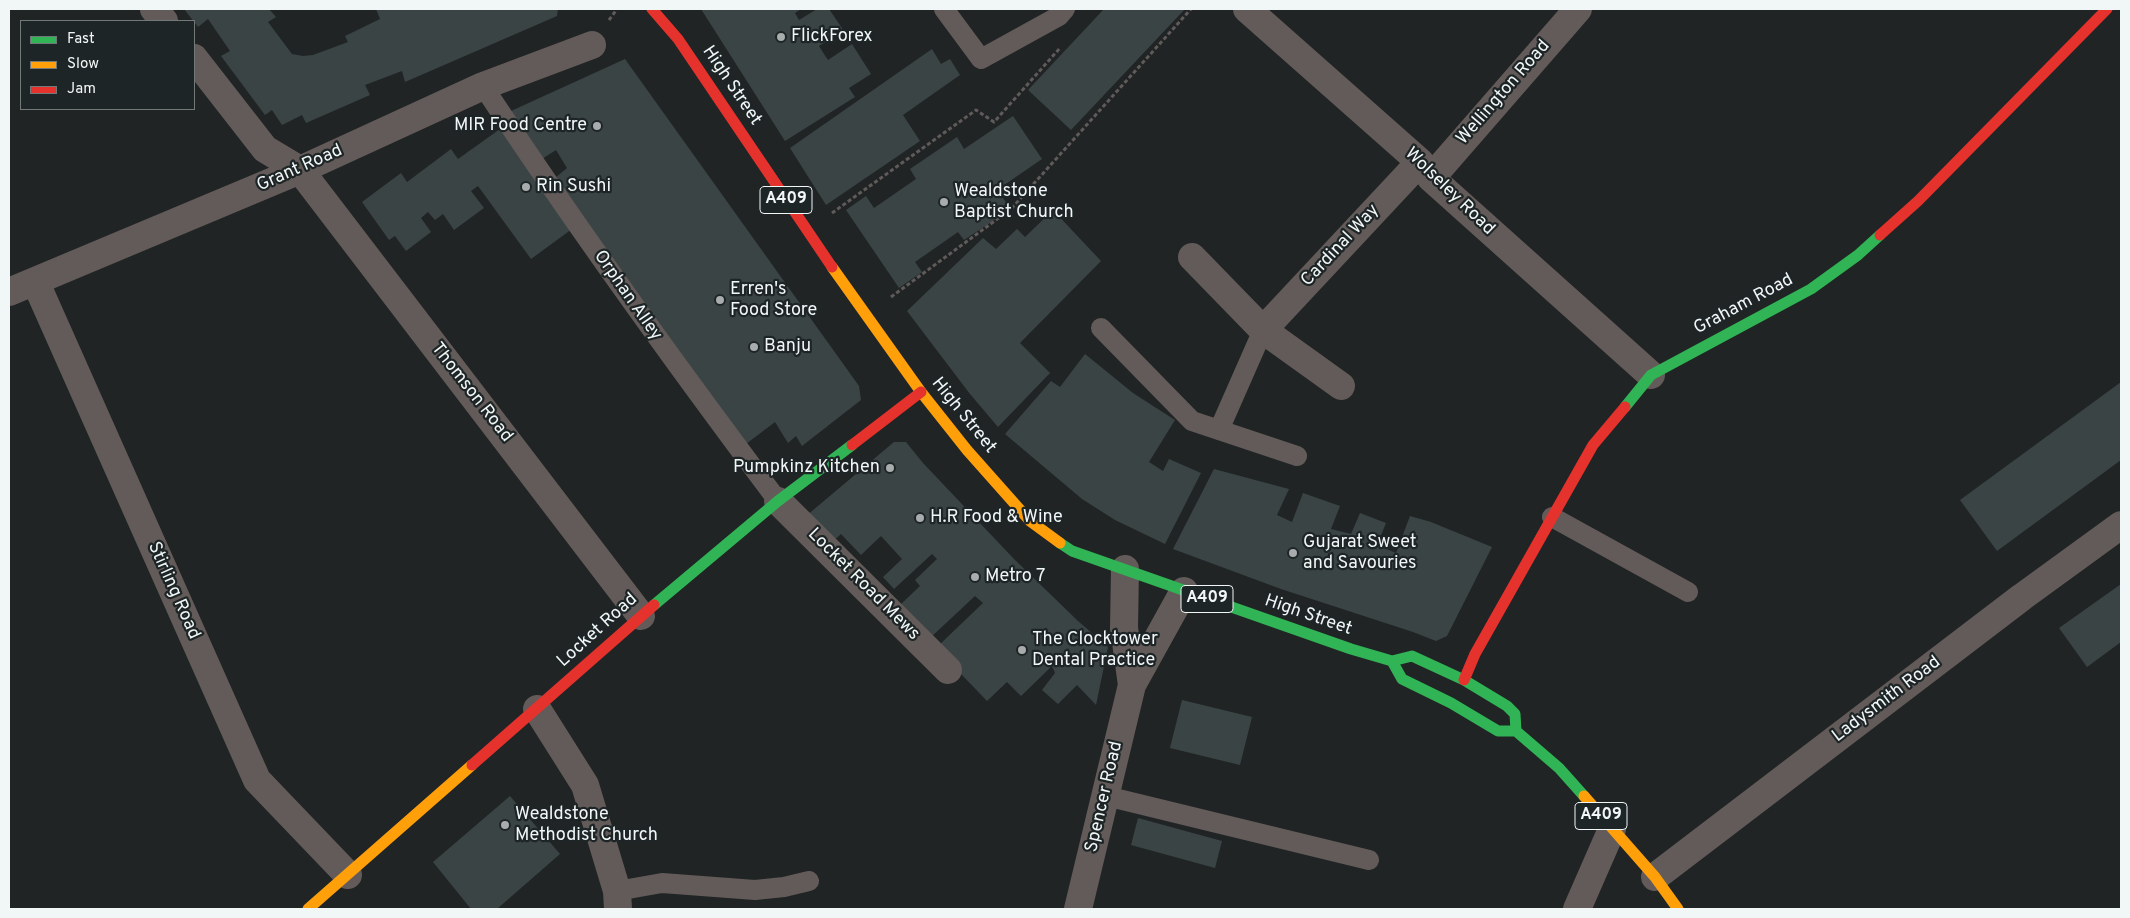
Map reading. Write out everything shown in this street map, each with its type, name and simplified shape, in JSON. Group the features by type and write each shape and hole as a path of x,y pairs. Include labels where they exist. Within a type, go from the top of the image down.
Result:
{"street":[{"path":"154,9 163,20"},
{"name":"High Street","path":"652,9 678,39 806,231 921,392 966,450 1030,521 1072,551 1184,591 1351,650 1392,661 1412,656 1464,680 1512,710 1516,719 1516,731"},
{"name":"Wolseley Road","path":"1247,9 1651,375"},
{"name":"Wellington Road","path":"1425,170 1522,72 1578,9"},
{"name":"Graham Road","path":"1464,680 1474,654 1593,445 1651,375 1811,289 1858,255 1918,201 2107,9"},
{"name":"Grant Road","path":"9,292 300,170 483,86 592,45"},
{"path":"195,59 265,149 300,170"},
{"name":"Thomson Road","path":"300,170 640,616"},
{"name":"Cardinal Way","path":"1263,330 1425,170"},
{"path":"1192,257 1263,330 1341,386"},
{"name":"Stirling Road","path":"36,282 257,780 348,874"},
{"name":"Locket Road","path":"308,909 640,616 778,501 921,392"},
{"name":"Locket Road Mews","path":"778,501 948,670"},
{"name":"Ladysmith Road","path":"1655,877 2022,597 2121,524"},
{"name":"Spencer Road","path":"1125,569 1124,628 1132,685"},
{"name":"Spencer Road","path":"1078,909 1132,685 1184,591"},
{"path":"1392,661 1402,679 1451,703 1498,731 1516,731"},
{"path":"536,709 585,786 618,900"},
{"name":"A409","path":"1516,731 1559,768 1655,877 1678,909"},
{"path":"1577,909 1612,829"}],"lane":[{"path":"944,9 981,59 1059,16 1065,9"},
{"name":"Orphan Alley","path":"483,86 668,354 778,501"},
{"path":"1101,328 1192,421 1297,456"},
{"path":"1219,430 1263,330"},
{"path":"1552,517 1688,592"},
{"path":"1106,796 1369,860"},
{"path":"618,900 662,883 755,890 784,887 809,881"}],"path":[{"path":"866,315 1011,209 1191,9"},
{"path":"806,231 976,110 994,122 1064,44"}],"building":[{"path":"184,9 269,9 276,17 268,22 292,54 303,56 313,55 348,42 345,36 380,19 376,9 558,9 557,16 405,82 402,71 365,85 370,95 306,123 302,115 282,125 272,110 265,115 221,56 230,51 208,19 198,27 195,20 193,20"},
{"path":"701,9 801,9 795,13 799,20 817,9 829,9 844,31 819,46 824,54 828,60 852,44 871,74 849,88 855,97 785,141"},
{"path":"1104,9 1185,9 1071,130 1028,90"},
{"path":"932,49 941,64 950,59 960,75 903,115 920,141 826,205 790,148"},
{"path":"625,59 859,386 861,400 802,446 796,436 788,443 775,422 746,444 555,178 567,168 556,150 542,159 511,111"},
{"name":"Wealdstone Baptist Church","path":"1013,116 1042,159 997,190 1011,209 964,240 958,232 915,262 922,272 899,288 846,210 866,196 874,208 916,179 910,169 957,137 964,149"},
{"path":"500,129 572,229 531,259 478,186 471,191 484,208 454,230 443,214 435,220 428,212 421,218 431,232 406,251 395,236 389,240 362,202 401,173 407,182 451,149 458,159"},
{"path":"1053,210 1101,261 1020,343 1050,373 998,427 970,394 907,311 983,238 996,249 1017,229 1025,237"},
{"path":"1085,354 1133,393 1175,420 1149,462 1163,471 1169,459 1201,473 1165,544 1115,520 1082,499 1005,434 1051,381 1060,387"},
{"path":"2121,382 2121,460 1997,551 1960,500"},
{"path":"894,442 906,442 923,463 1014,559 1078,621 1108,647 1096,705 1077,685 1058,704 1042,690 1055,673 1052,666 1021,696 1007,682 987,701 936,648 983,603 975,596 929,639 899,606 920,586 915,580 937,559 932,554 894,589 883,577 902,559 881,536 861,555 841,534 831,543 806,516"},
{"path":"1214,469 1289,489 1277,515 1292,522 1303,493 1340,506 1331,529 1351,534 1360,513 1386,523 1377,545 1396,553 1410,516 1431,522 1492,547 1447,636 1436,641 1281,589 1173,549"},
{"path":"2121,584 2121,642 2087,667 2059,628"},
{"path":"1182,700 1252,717 1240,765 1170,748"},
{"name":"Wealdstone Methodist Church","path":"510,796 560,854 497,909 471,909 433,862"},
{"path":"1138,818 1222,841 1215,868 1131,845"}],"traffic: fast":[{"path":"1625,407 1651,375 1811,289 1858,255 1880,235"},
{"path":"654,605 778,501 852,445"},
{"path":"1060,543 1072,551 1351,649 1392,661 1412,656 1464,680 1507,706 1515,714 1516,731"},
{"path":"1392,661 1402,679 1451,703 1498,731 1516,731 1559,768 1584,796"}],"traffic: slow":[{"path":"832,267 921,392 967,450 1030,521 1060,543"},
{"path":"308,909 472,765"},
{"path":"1584,796 1655,877 1678,909"}],"traffic: jam":[{"path":"652,9 678,39 832,267"},
{"path":"1880,235 1918,201 2107,9"},
{"path":"852,445 921,392"},
{"path":"1464,680 1475,654 1593,445 1625,407"},
{"path":"472,765 654,605"}],"place":[{"name":"FlickForex","path":"781,37"},
{"name":"MIR Food Centre","path":"597,126"},
{"name":"Rin Sushi","path":"526,187"},
{"name":"Wealdstone Baptist Church","path":"944,202"},
{"name":"Erren's Food Store","path":"720,300"},
{"name":"Banju","path":"754,347"},
{"name":"Pumpkinz Kitchen","path":"890,468"},
{"name":"H.R Food & Wine","path":"920,518"},
{"name":"Gujarat Sweet and Savouries","path":"1293,553"},
{"name":"Metro 7","path":"975,577"},
{"name":"The Clocktower Dental Practice","path":"1022,650"},
{"name":"Wealdstone Methodist Church","path":"505,825"}]}
